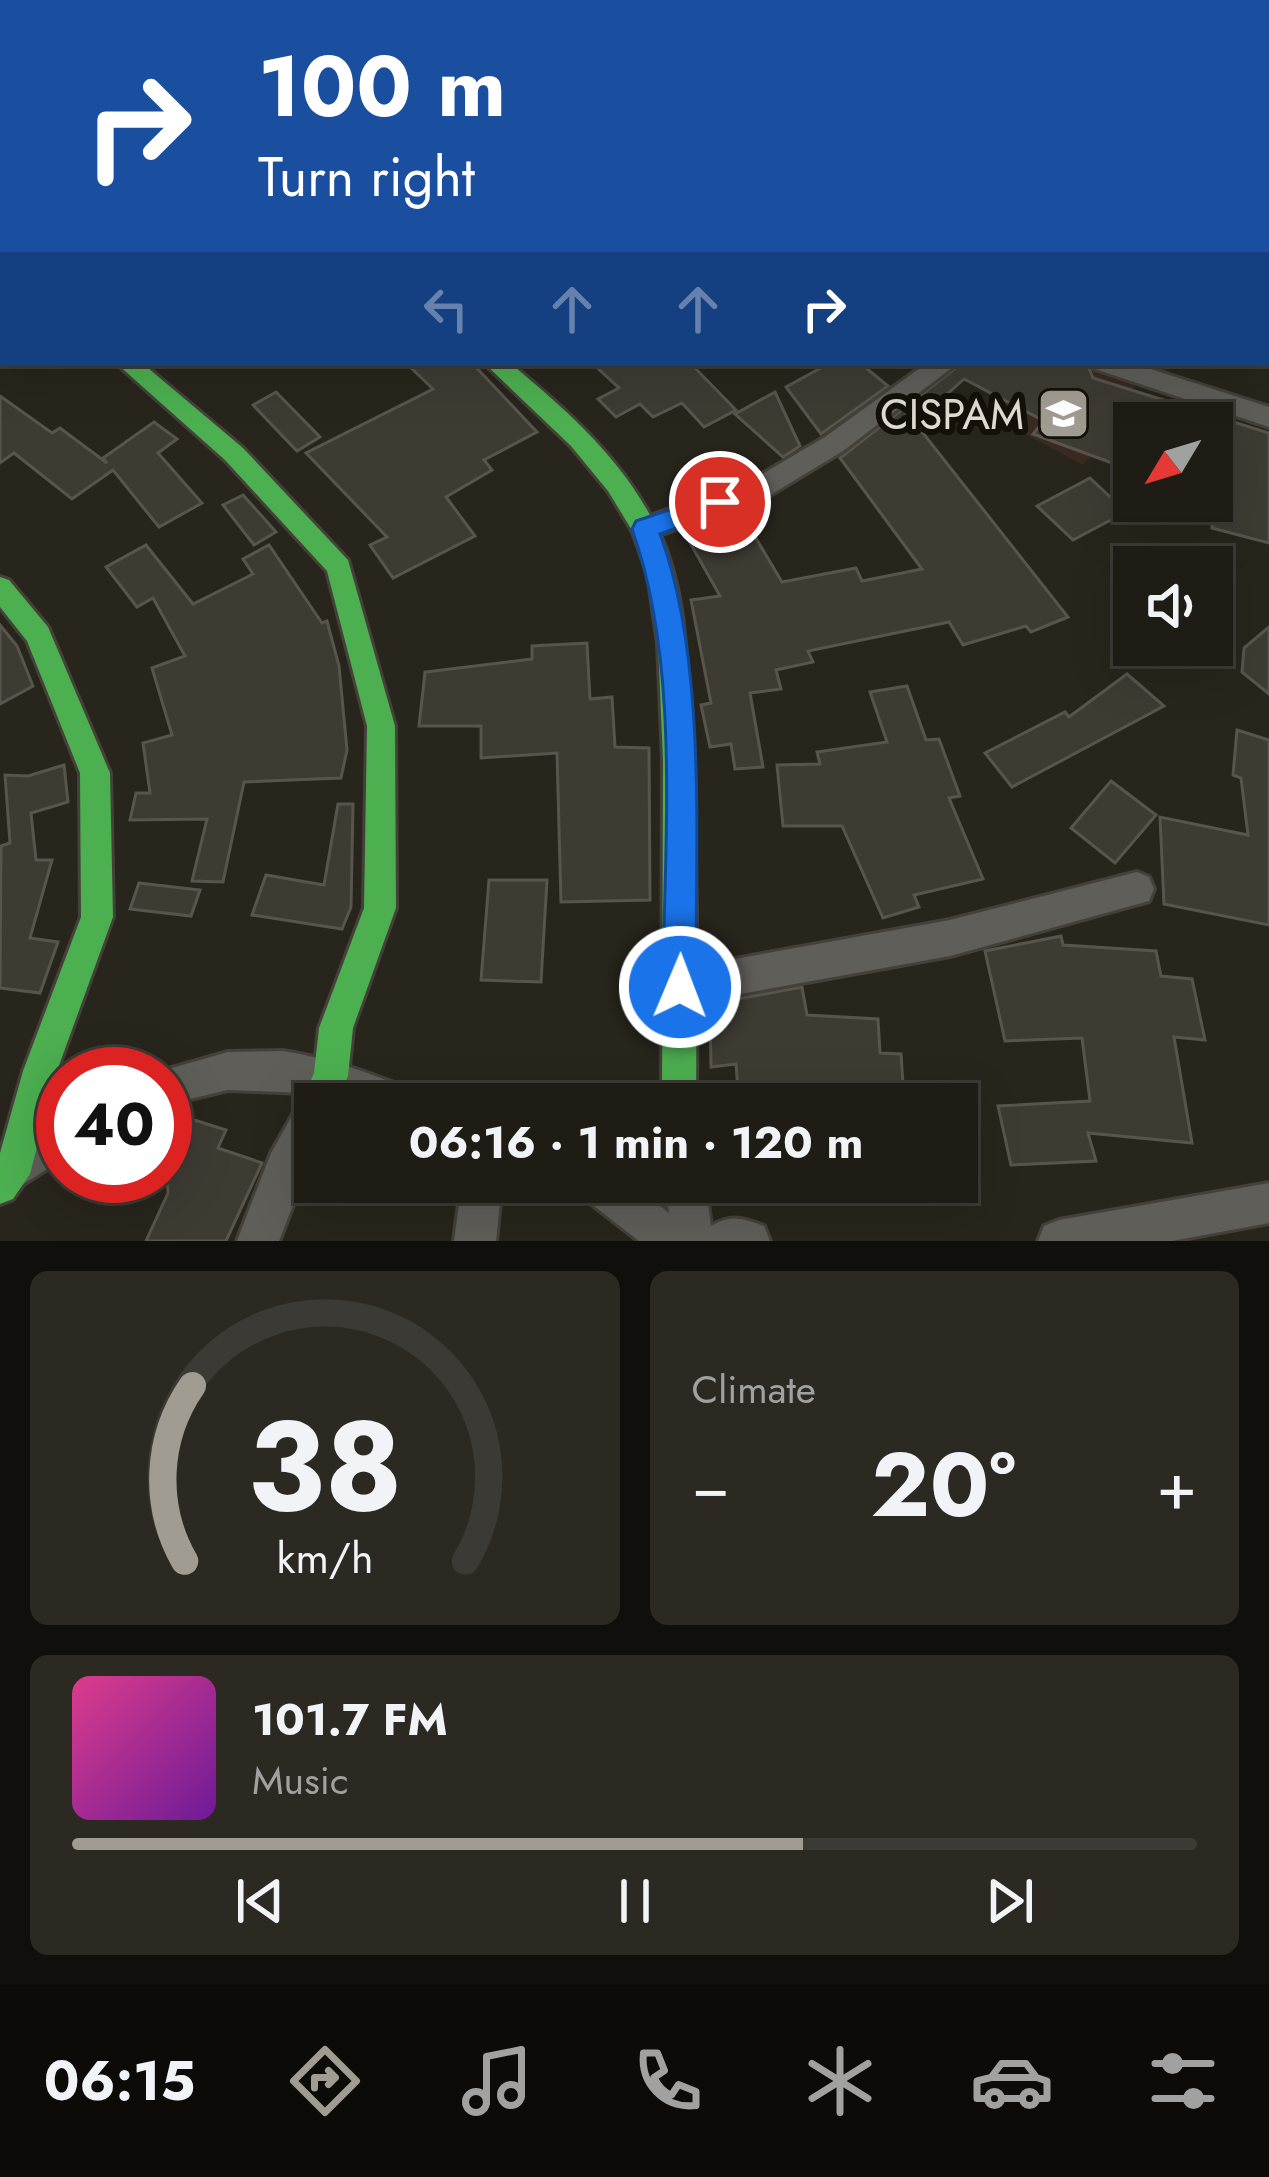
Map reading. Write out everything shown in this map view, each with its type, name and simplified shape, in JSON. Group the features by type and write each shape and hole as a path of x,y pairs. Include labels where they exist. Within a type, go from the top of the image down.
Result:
{"street":[{"path":"131,366 234,454 339,568 381,726 380,908 337,1028 324,1083"},
{"path":"498,366 579,442 645,529 666,585 681,791 679,1083"},
{"path":"645,529 757,490 834,444 941,366"},
{"path":"1113,366 1269,417"},
{"path":"0,588 38,634 95,773 98,916 4,1180"},
{"path":"680,987 950,938 1137,889"},
{"path":"192,1077 218,1069 285,1067 305,1083"},
{"path":"4,1180 36,1156"},
{"path":"258,1241 294,1158"},
{"path":"475,1241 480,1203"},
{"path":"622,1203 671,1241"},
{"path":"688,1203 694,1241"},
{"path":"1059,1241 1269,1203"},
{"path":"726,1241 732,1237 749,1241"}],"shaded area":[{"name":"CISPAM","path":"950,366 1168,366 1167,382 1140,374 1128,402 1113,402 1113,434 1083,465 1006,424 1001,404"}],"building":[{"path":"409,366 475,366 537,432 484,460 492,470 446,497 475,536 393,578 370,545 387,537 306,453 433,389"},
{"path":"595,366 693,366 736,410 704,427 682,403 653,417 640,404 616,417 598,399 619,388"},
{"path":"824,366 864,366 888,386 821,434 786,387"},
{"path":"958,366 1088,366 1093,378 1170,402 1113,402 1113,463 1033,434 1044,421 964,379 915,423 1068,617 1031,632 1026,626 963,645 949,622 808,651 813,662 776,670 781,689 750,693 763,767 735,769 731,744 710,747 701,705 711,703 691,600 720,596 684,532 741,513 782,582 856,568 862,581 922,569 840,458"},
{"path":"276,392 320,437 297,451 253,405"},
{"path":"775,392 800,446 783,457 735,414"},
{"path":"0,396 52,433 60,428 107,463 103,458 154,422 177,439 158,453 202,503 159,527 113,470 72,499 14,453 0,463"},
{"path":"1233,422 1269,433 1269,543 1212,528 1212,522 1233,522"},
{"path":"1090,478 1113,500 1113,519 1073,540 1037,506"},
{"path":"243,495 276,532 254,545 223,505"},
{"path":"146,545 193,604 253,574 243,559 269,545 322,623 327,621 339,666 347,750 341,778 244,782 223,882 192,881 207,819 130,820 136,793 150,793 143,743 172,735 152,668 185,656 153,598 137,607 106,567"},
{"path":"0,625 17,646 33,686 0,704"},
{"path":"1269,627 1269,694 1242,672 1244,648"},
{"path":"587,643 590,699 612,697 615,747 649,748 650,900 561,902 557,753 481,758 481,726 419,726 425,672 532,659 532,646"},
{"path":"1127,674 1164,706 1012,787 985,753 1065,712 1069,717"},
{"path":"907,686 926,740 939,739 960,796 949,798 983,879 914,895 919,907 883,918 842,826 783,826 777,765 820,764 817,752 887,742 870,692"},
{"path":"1237,730 1269,740 1269,925 1164,904 1160,817 1248,835 1241,778 1233,775"},
{"path":"64,765 68,802 31,813 36,860 52,860 30,938 58,942 40,993 0,988 1,846 10,843 5,775 28,776"},
{"path":"1111,781 1156,815 1115,863 1071,828"},
{"path":"338,804 353,804 351,907 342,929 252,915 266,875 324,885"},
{"path":"489,880 547,880 541,982 481,980"},
{"path":"139,883 200,890 191,916 130,909"},
{"path":"1061,936 1063,945 1156,951 1161,976 1192,979 1205,1040 1174,1037 1192,1143 1088,1133 1096,1161 1011,1165 998,1106 1090,1101 1082,1038 1005,1041 985,951"},
{"path":"802,987 807,1015 878,1019 880,1053 901,1054 903,1083 737,1083 736,1064 711,1067 710,1004"},
{"path":"192,1119 226,1130 218,1148 262,1163 226,1241 146,1241 163,1203 192,1203"}],"traffic: fast":[{"path":"131,366 234,454 339,567 381,726 380,908 336,1028 328,1083"},
{"path":"498,366 559,419 617,484 646,532 661,575 671,643 678,760 679,1083"},
{"path":"0,588 38,635 95,773 97,917 40,1071 12,1174 0,1186"}],"place":[{"name":"CISPAM","path":"1063,414"}],"route":[{"path":"680,987 681,791 666,585 645,529 720,502"}]}
